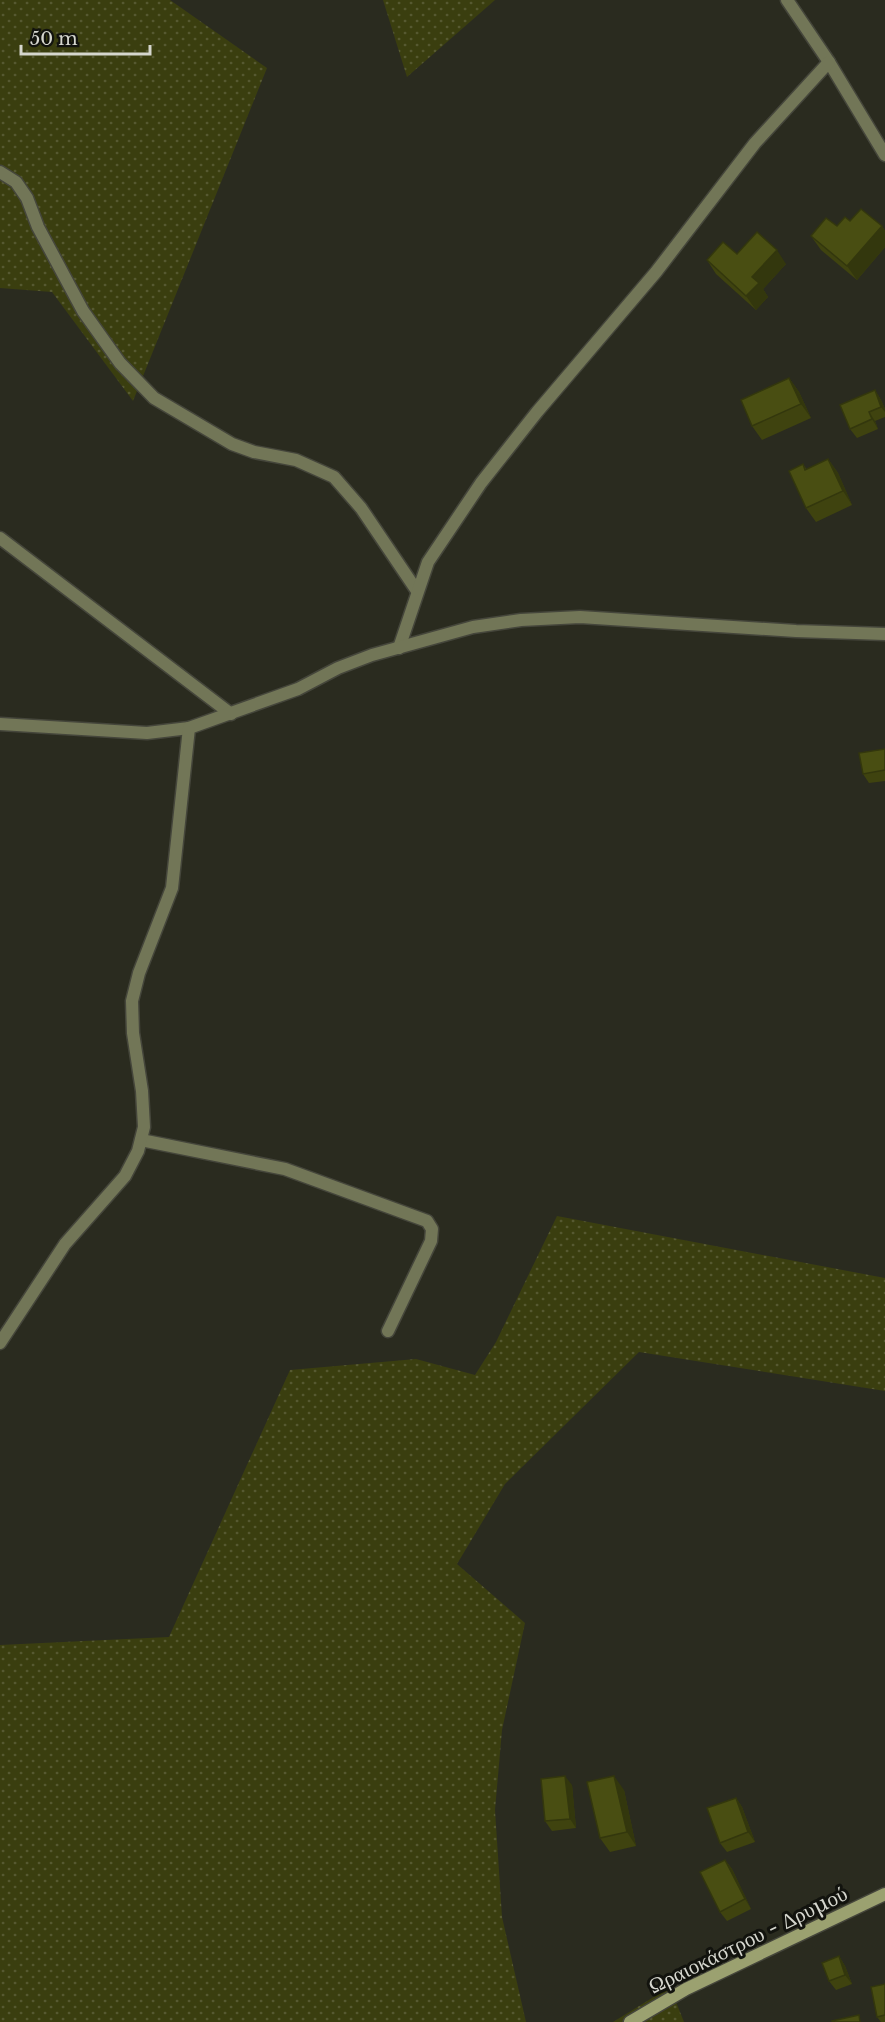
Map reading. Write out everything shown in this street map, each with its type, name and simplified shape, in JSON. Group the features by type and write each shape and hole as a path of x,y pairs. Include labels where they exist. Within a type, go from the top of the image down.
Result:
{"main road":[{"name":"Ωραιοκάστρου - Δρυμού","path":"630,2022 686,1989 885,1894"}],"street":[{"path":"787,0 829,62 885,155"},
{"path":"399,648 428,562 445,533 523,429 656,272 755,142 829,62"},
{"path":"0,172 16,182 27,198 38,227 82,311 120,363 154,398 232,444 254,452 296,460 334,477 361,508 417,591"},
{"path":"0,538 231,714"},
{"path":"0,724 147,733 189,728 298,689 338,668 399,648 473,627 521,620 579,617 796,631 885,634"},
{"path":"0,1343 65,1244 125,1176 141,1140 144,1127 143,1100 133,1033 132,1001 139,973 172,888 189,728"},
{"path":"141,1140 285,1169 427,1221 432,1229 430,1241 388,1331"}],"green space":[{"path":"0,0 170,0 267,68 133,401 52,292 0,288"},
{"path":"383,0 495,0 407,77"},
{"path":"557,1216 885,1278 885,1391 639,1352 505,1484 457,1564 525,1623 502,1730 495,1810 502,1917 526,2022 0,2022 0,1645 169,1637 290,1370 416,1359 475,1375 496,1342"},
{"path":"670,1987 684,2022 613,2022"}],"building":[{"path":"861,209 882,226 847,266 811,236 826,218 837,226 845,217 850,221"},
{"path":"757,232 777,250 752,277 759,283 746,296 707,260 723,242 737,254"},
{"path":"789,378 801,404 752,426 741,400"},
{"path":"875,390 881,407 869,412 872,419 850,429 840,405"},
{"path":"828,459 843,491 806,508 789,471 803,464 805,470"},
{"path":"885,749 885,770 863,774 859,753"},
{"path":"565,1776 570,1819 545,1821 541,1779"},
{"path":"614,1776 627,1832 600,1838 587,1782"},
{"path":"736,1798 748,1832 720,1843 707,1808"},
{"path":"725,1860 745,1899 720,1912 700,1872"},
{"path":"839,1956 845,1975 829,1981 822,1963"},
{"path":"885,1984 885,2015 877,2017 871,1987"},
{"path":"859,2015 860,2022 832,2021"}]}
